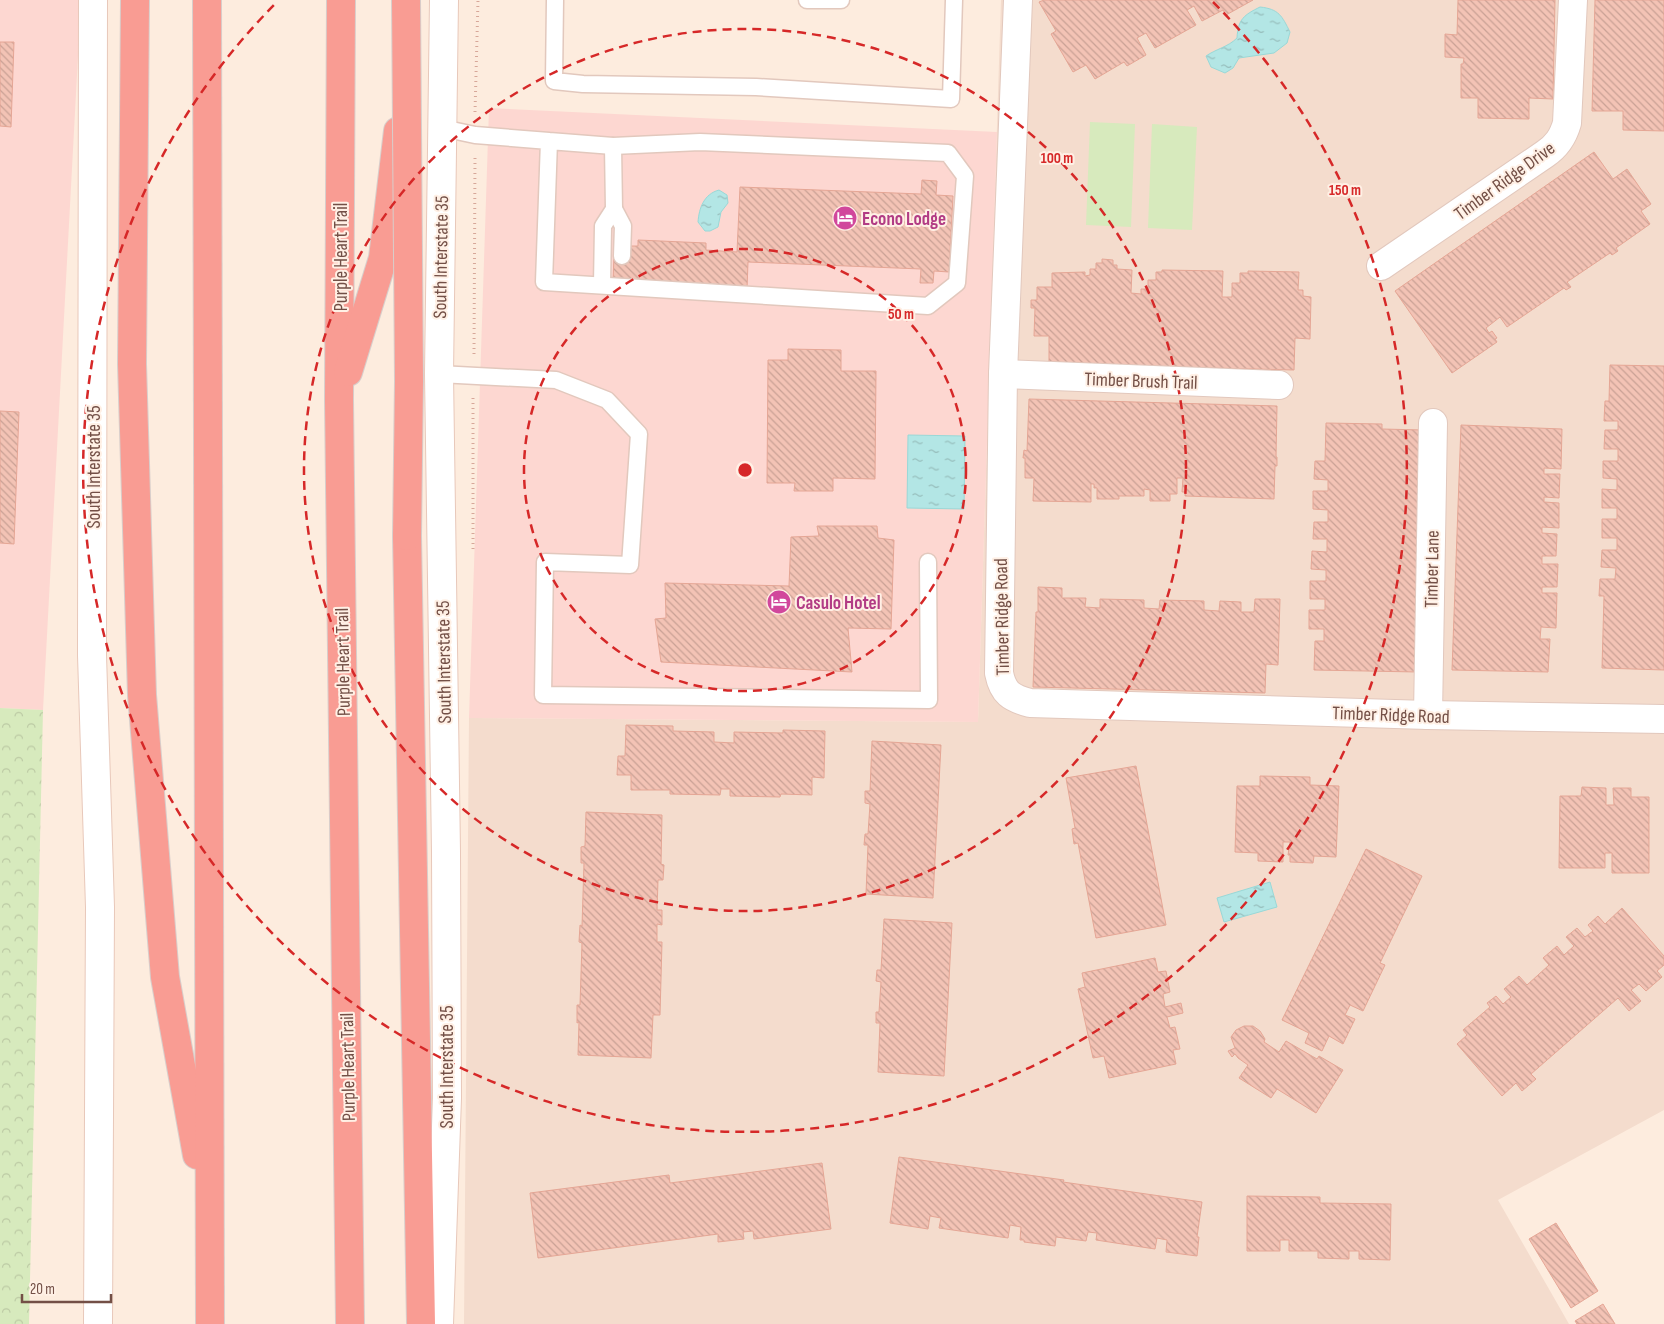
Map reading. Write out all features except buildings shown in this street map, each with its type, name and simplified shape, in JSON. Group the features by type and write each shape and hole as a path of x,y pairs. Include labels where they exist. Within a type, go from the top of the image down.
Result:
{"highway":[{"path":"135,0 132,364 142,695 165,977 209,1227"},
{"path":"208,0 210,1324"},
{"name":"Purple Heart Trail","path":"340,0 339,400 350,1324"},
{"path":"406,0 409,381 407,536 421,1324"},
{"path":"339,400 383,258 413,0"}],"main road":[{"name":"South Interstate 35","path":"93,0 92,655 100,907 98,1324"},
{"name":"South Interstate 35","path":"439,1324 446,1058 446,852 439,374 444,0"},
{"name":"Timber Ridge Road","path":"1018,0 1003,374 999,673 1001,684 1008,694 1017,700 1030,703 1428,715 1664,719"},
{"name":"Timber Ridge Drive","path":"1381,266 1554,148 1560,140 1567,122 1573,0"},
{"name":"Timber Brush Trail","path":"1003,374 1280,385"},
{"name":"Timber Lane","path":"1428,715 1433,422"}],"lane":[{"path":"555,0 554,81 583,84 756,87 951,99 954,0"},
{"path":"807,0 841,0"},
{"path":"442,128 475,135 613,146 700,142 948,153 965,176 957,283 928,306 622,285 602,286 544,282 549,141"},
{"path":"613,146 614,209 623,226 622,256"},
{"path":"602,286 603,226 614,209"},
{"path":"439,374 556,380 607,400 639,434 630,565 545,562 543,695 929,700 928,562"}],"path":[{"path":"475,112 478,0"},
{"path":"474,338 475,177"}],"shaded area":[{"path":"0,0 81,0 43,710 0,708"},
{"path":"1001,0 1664,0 1664,1110 1498,1200 1569,1324 464,1324 469,718 978,722"},
{"path":"489,108 997,132 978,722 469,718"}],"green space":[{"path":"1090,122 1135,124 1131,227 1086,225"},
{"path":"1152,124 1197,127 1192,230 1148,228"},
{"path":"0,708 43,710 29,1324 0,1324"}],"water":[{"path":"1260,7 1276,12 1282,18 1290,32 1287,43 1274,53 1239,58 1233,68 1225,73 1211,67 1206,56 1230,44 1237,38 1240,22"},
{"path":"719,190 727,195 728,203 721,212 718,227 705,231 698,222 701,207 706,198"},
{"path":"908,435 965,436 964,509 907,508"},
{"path":"1270,882 1277,907 1224,922 1217,898"}],"place":[{"name":"Econo Lodge","path":"845,218"},
{"name":"Casulo Hotel","path":"779,602"}]}
